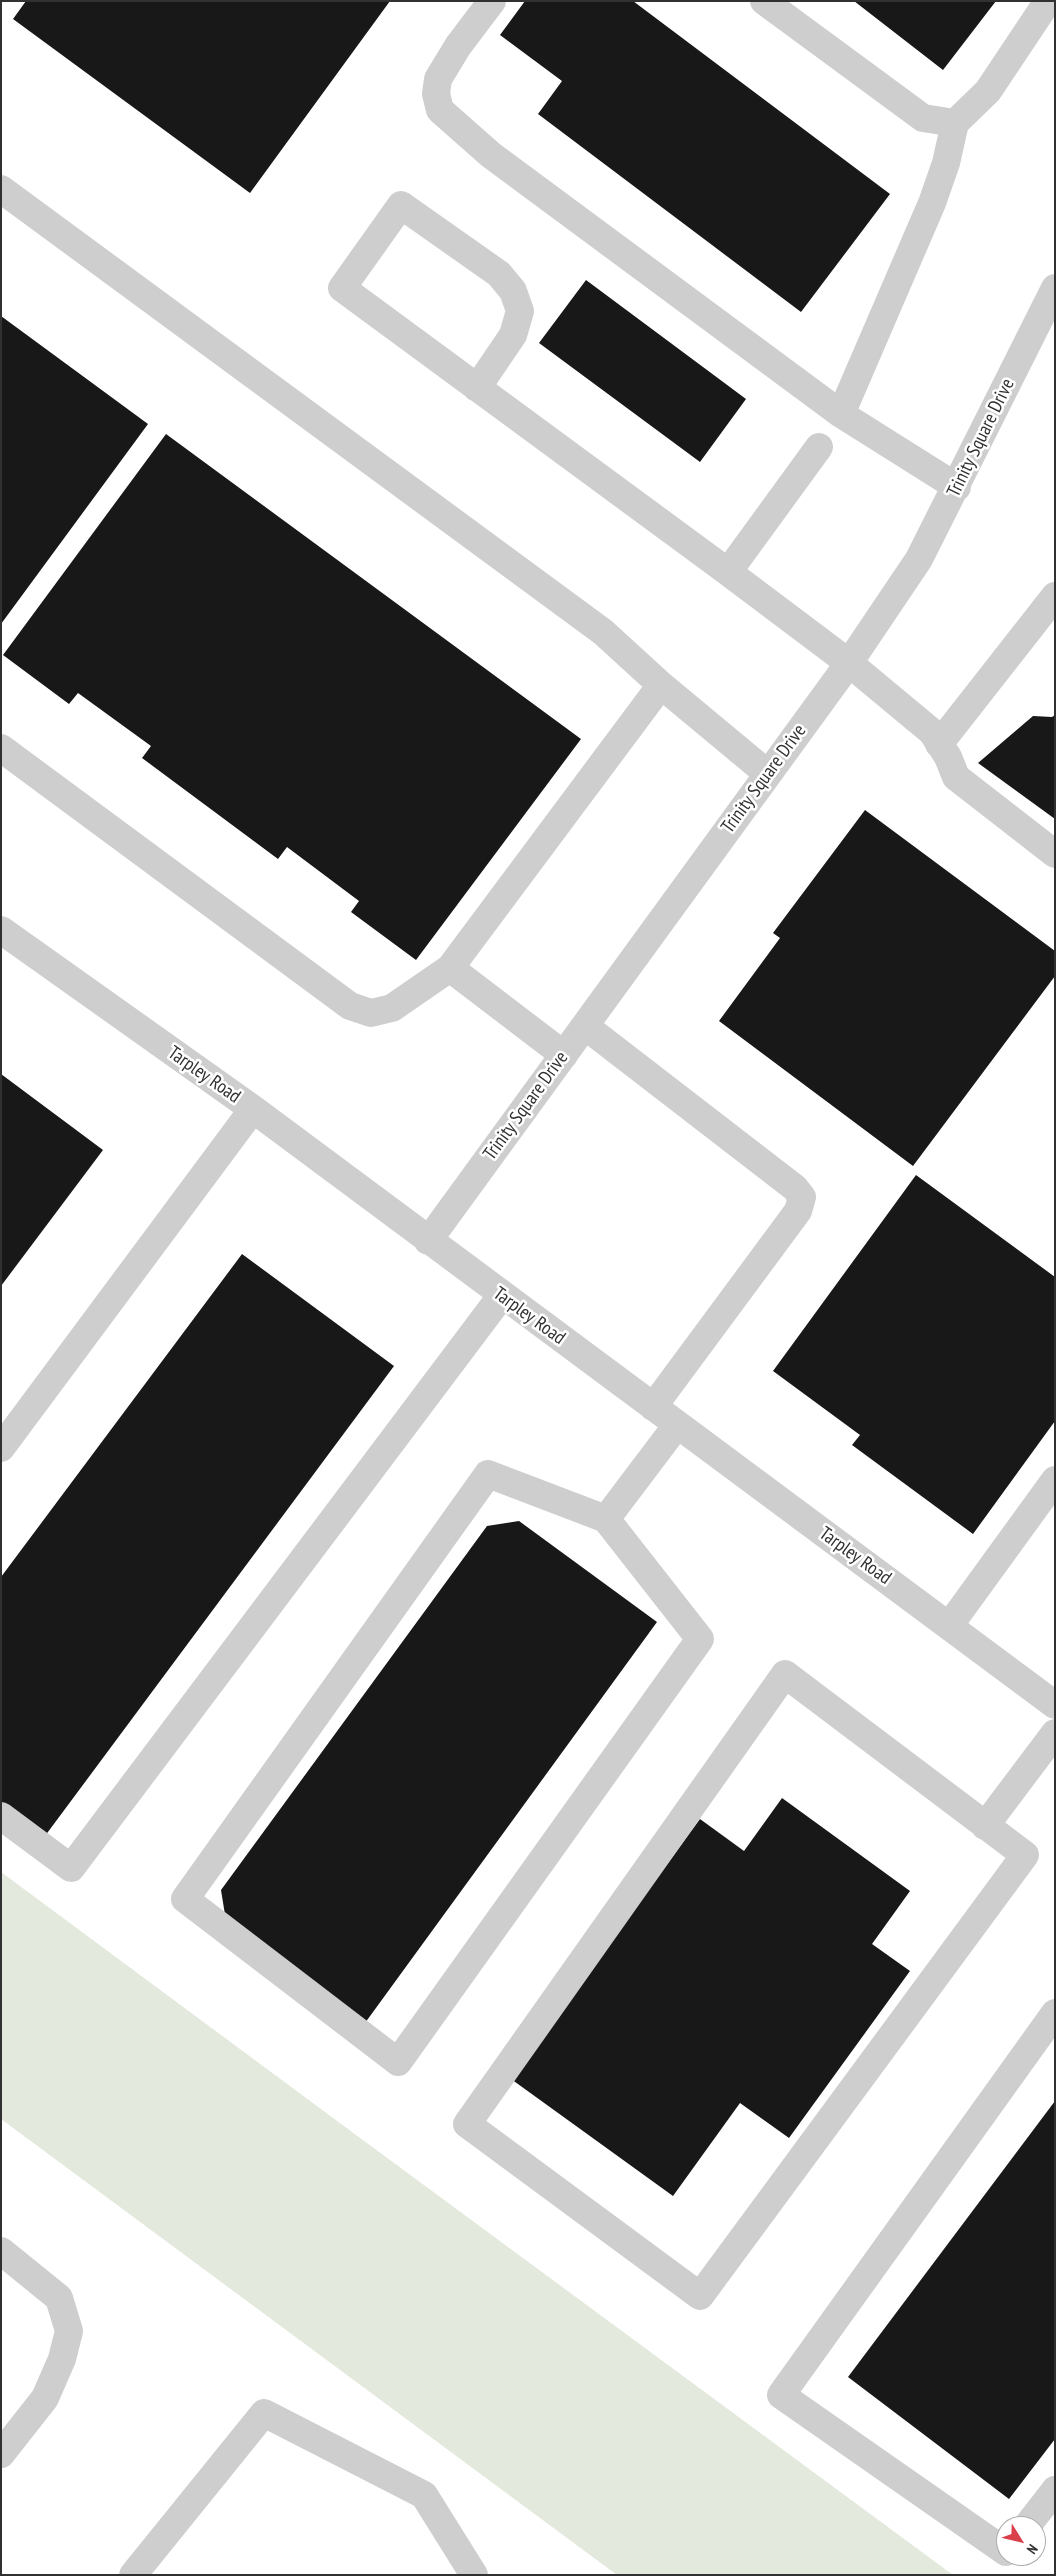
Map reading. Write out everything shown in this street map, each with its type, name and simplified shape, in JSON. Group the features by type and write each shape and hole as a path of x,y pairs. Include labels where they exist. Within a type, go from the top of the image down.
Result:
{"street":[{"path":"492,1 458,46 438,79 436,94 440,110 491,155 840,414 957,487"},
{"path":"764,1 923,118 955,123"},
{"path":"840,414 932,203 946,163 955,123 988,91 1048,1"},
{"path":"1,189 603,632 661,685 768,774"},
{"path":"477,388 513,335 520,311 513,291 499,274 402,205 342,288 477,388 728,572 849,663 932,732 948,757 956,778 1055,854"},
{"name":"Trinity Square Drive","path":"428,1242 849,663 920,559 1055,288"},
{"path":"728,572 819,447"},
{"path":"939,744 1055,596"},
{"path":"1,748 350,1006 371,1013 392,1008 450,968 661,685"},
{"name":"Tarpley Road","path":"1,930 252,1109 428,1242 1055,1705"},
{"path":"450,968 564,1055"},
{"path":"585,1026 795,1188 802,1197 798,1211 653,1407"},
{"path":"1,1448 252,1109"},
{"path":"1,1816 71,1868 502,1296"},
{"path":"606,1519 677,1425"},
{"path":"488,1474 606,1519 700,1639 398,2062 185,1899 488,1474"},
{"path":"949,1626 1055,1480"},
{"path":"785,1674 985,1826 1024,1855 700,2296 467,2124 785,1674"},
{"path":"985,1826 1055,1732"},
{"path":"996,2545 781,2395 1055,2013"},
{"path":"1,2251 59,2298 69,2331 62,2359 45,2398 1,2454"},
{"path":"133,2575 264,2413 424,2495 474,2575"},
{"path":"1035,2516 1055,2490"}],"shaded area":[{"path":"1,1872 953,2575 617,2575 1,2119"}],"building":[{"path":"26,1 390,1 250,193 13,19"},
{"path":"525,1 633,1 890,194 801,312 538,114 562,81 500,35"},
{"path":"854,1 996,1 943,70"},
{"path":"586,280 746,399 700,462 539,343"},
{"path":"1,316 148,424 1,624"},
{"path":"166,434 581,739 416,960 351,912 359,901 287,847 278,859 142,758 151,746 78,693 69,704 3,655"},
{"path":"1055,715 1055,819 978,763 1033,716 1052,717"},
{"path":"865,810 1055,951 1055,976 913,1166 719,1021 780,938 773,933"},
{"path":"1,1074 103,1150 1,1286"},
{"path":"916,1175 1055,1277 1055,1421 973,1534 852,1445 860,1435 773,1371"},
{"path":"242,1254 394,1366 42,1840 1,1810 1,1577"},
{"path":"519,1521 657,1622 365,2023 226,1921 221,1890 487,1526"},
{"path":"782,1798 910,1891 872,1944 910,1971 789,2138 740,2103 673,2196 511,2079 700,1819 744,1851"},
{"path":"1055,2101 1055,2439 1009,2499 848,2377"}]}
